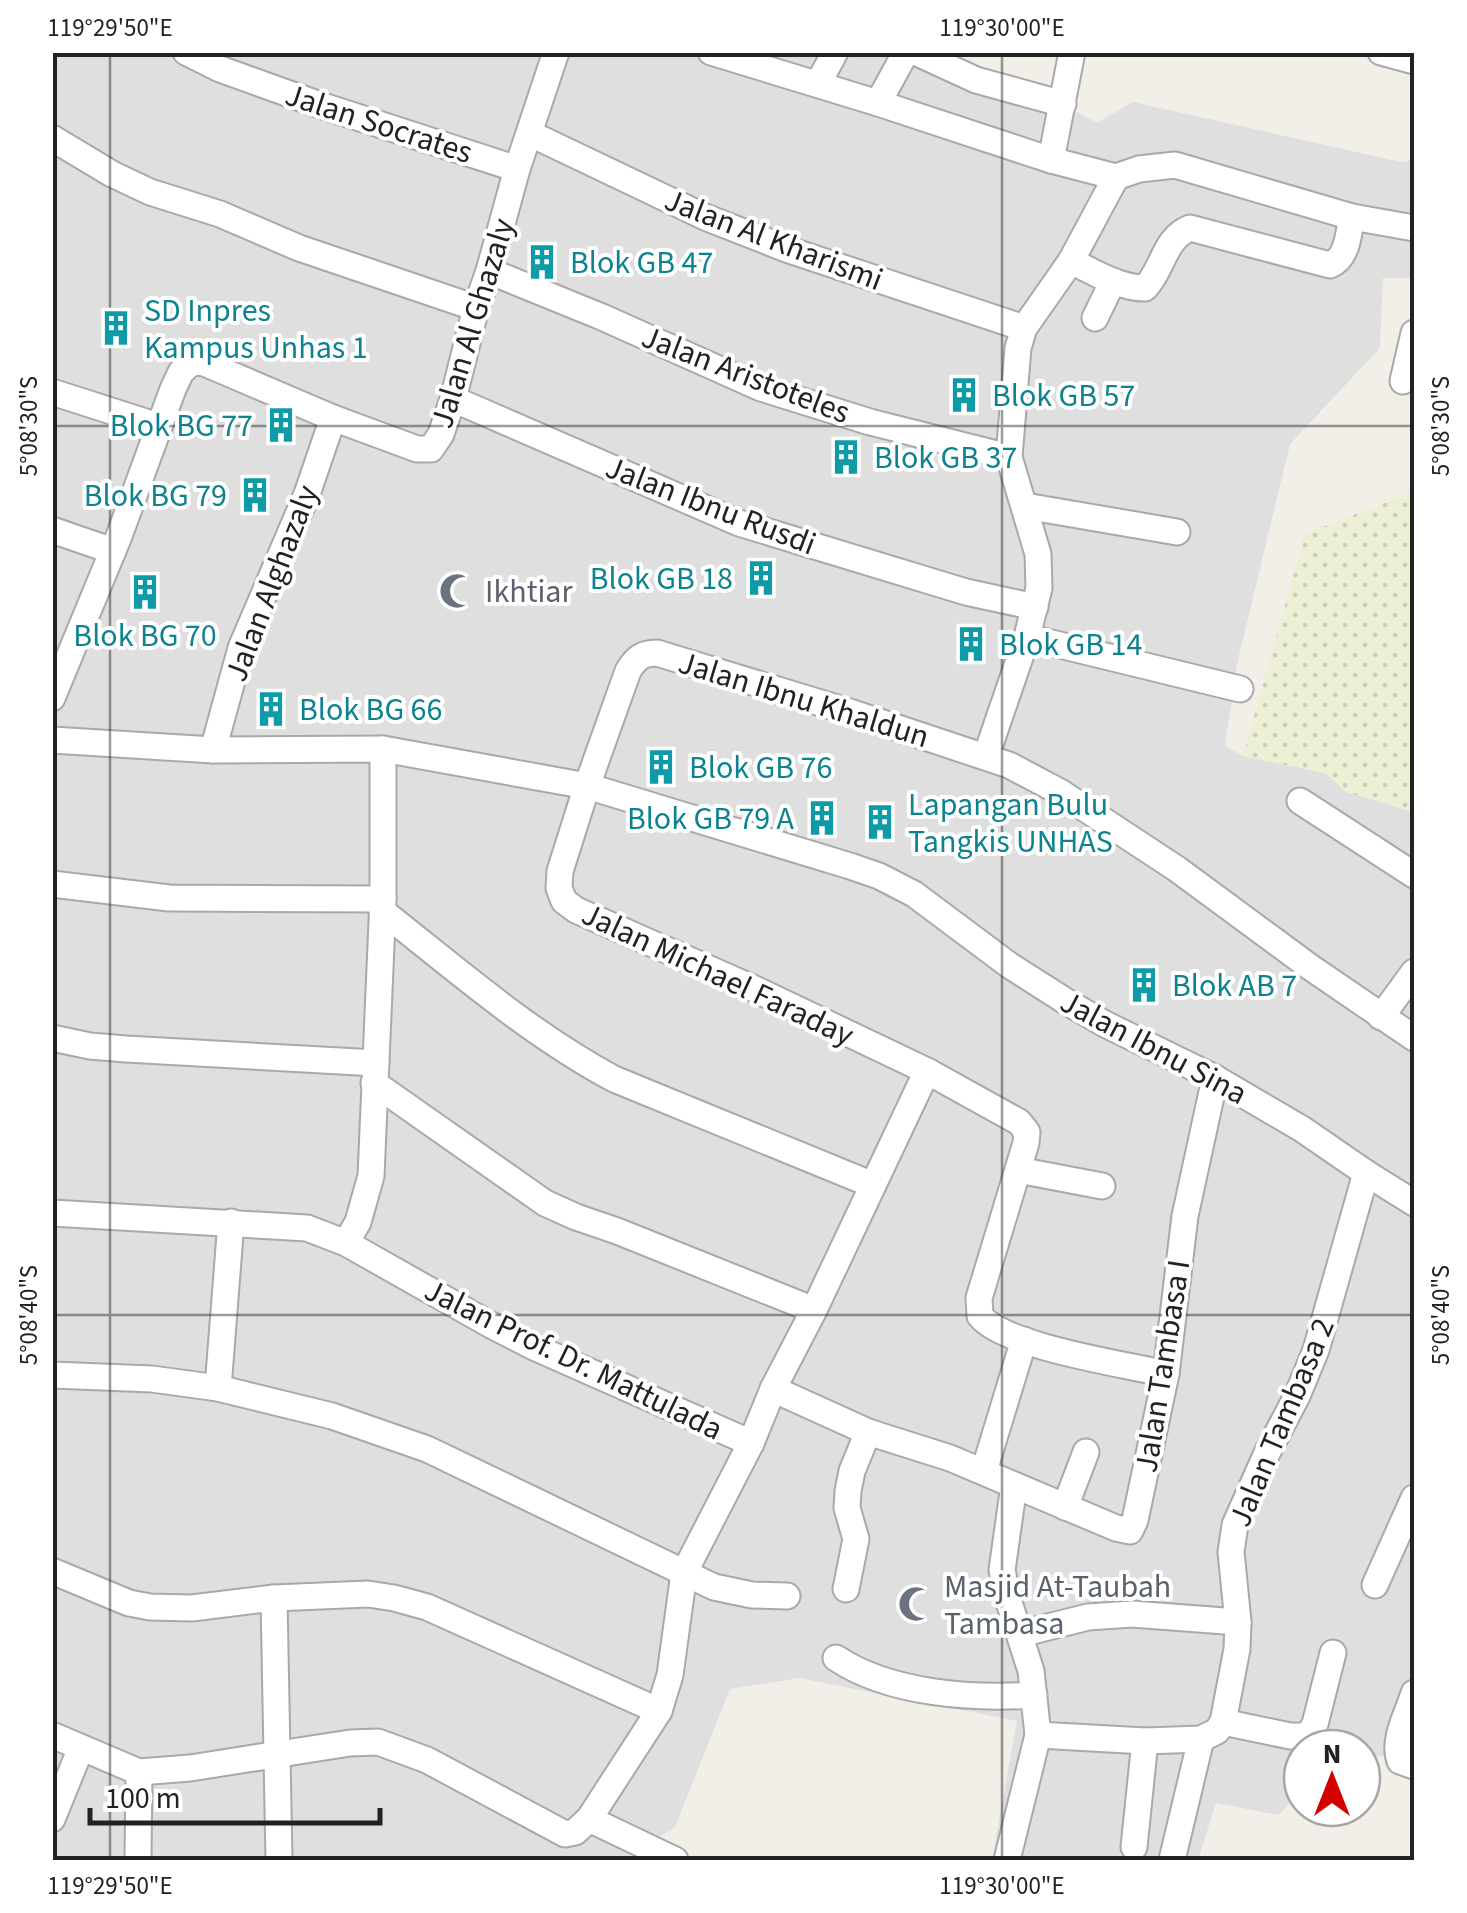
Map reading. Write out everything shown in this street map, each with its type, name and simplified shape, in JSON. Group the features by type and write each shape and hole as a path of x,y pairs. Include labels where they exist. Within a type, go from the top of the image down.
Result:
{"street":[{"name":"Jalan Socrates","path":"186,52 320,105 517,169"},
{"name":"Jalan Al Ghazaly","path":"158,426 181,372 191,363 202,362 334,418 417,449 432,448 453,399 517,169 556,52"},
{"path":"710,52 1116,178 1139,169 1176,165 1352,217 1414,228"},
{"path":"818,84 835,52"},
{"path":"878,103 906,52"},
{"path":"914,52 976,80 1063,104"},
{"path":"1052,160 1072,52"},
{"path":"1381,52 1414,61"},
{"name":"Jalan Al Kharismi","path":"530,134 704,217 789,250 1024,328"},
{"path":"52,138 150,192 476,308"},
{"path":"986,756 1027,636 1040,570 1010,457 1018,348 1024,328 1071,261 1116,178"},
{"path":"1071,261 1113,281 1145,288 1174,237 1190,228 1330,265 1342,258 1352,217"},
{"name":"Jalan Aristoteles","path":"490,271 761,388 870,422 1010,457"},
{"path":"1096,318 1113,281"},
{"path":"1403,381 1414,333"},
{"path":"52,392 158,426 113,551 55,685"},
{"name":"Jalan Ibnu Rusdi","path":"453,399 739,523 966,592 1035,607"},
{"name":"Jalan Alghazaly","path":"214,750 242,648 334,418"},
{"path":"1024,506 1177,532"},
{"path":"52,530 113,551"},
{"path":"1027,636 1240,689"},
{"name":"Jalan Ibnu Khaldun","path":"587,786 628,671 641,656 657,654 1009,765 1060,792 1177,869 1414,1038"},
{"path":"52,740 214,750 383,748 587,786"},
{"path":"346,1243 358,1222 371,1176 383,905 383,748"},
{"name":"Jalan Ibnu Sina","path":"587,786 850,866 914,894 1010,965 1074,1006 1214,1078 1302,1129 1414,1202"},
{"name":"Jalan Michael Faraday","path":"587,786 560,872 559,888 564,901 576,910 927,1070 1019,1122 1028,1132 979,1298 980,1316 1000,1332 1024,1340"},
{"path":"1300,801 1414,876"},
{"path":"52,884 169,898 383,905 500,1005 577,1060 614,1079 873,1185"},
{"path":"1381,1017 1414,972"},
{"path":"52,1038 126,1050 375,1073 545,1203 814,1310"},
{"path":"52,1736 139,1772 378,1742 427,1760 564,1834 572,1834 584,1824 659,1711 670,1675 684,1572 751,1443 773,1389 927,1070"},
{"name":"Jalan Tambasa I","path":"773,1389 868,1432 937,1454 1130,1531 1166,1374 1185,1216 1214,1078"},
{"path":"1018,1170 1102,1186"},
{"name":"Jalan Tambasa 2","path":"1223,1722 1237,1650 1230,1552 1236,1524 1316,1350 1366,1173"},
{"name":"Jalan Prof. Dr. Mattulada","path":"52,1213 308,1228 346,1243 520,1340 751,1443"},
{"path":"218,1388 231,1222"},
{"path":"984,1472 1024,1340 1166,1374"},
{"path":"52,1375 152,1379 218,1388 332,1416 427,1449 714,1587 752,1595 787,1596"},
{"path":"846,1589 856,1538 847,1508 848,1490 868,1432"},
{"path":"1065,1506 1086,1452"},
{"path":"1006,1860 1038,1735 1026,1651 1002,1570 1014,1486"},
{"path":"1375,1585 1414,1498"},
{"path":"52,1571 129,1603 150,1607 192,1608 274,1598 368,1594 410,1602 659,1711"},
{"path":"274,1598 279,1860"},
{"path":"1020,1634 1088,1617 1132,1614 1238,1622"},
{"path":"1038,1735 1201,1739 1218,1731 1223,1722 1308,1736 1315,1724 1333,1652"},
{"path":"836,1658 867,1676 916,1688 1034,1695"},
{"path":"1414,1693 1397,1745 1400,1761 1414,1766"},
{"path":"1172,1860 1201,1739"},
{"path":"1134,1847 1145,1740"},
{"path":"52,1819 81,1748"},
{"path":"138,1860 139,1772"},
{"path":"584,1824 672,1860"}],"shaded area":[{"path":"52,53 945,53 1034,88 1097,123 1133,102 1401,162 1414,160 1414,278 1383,278 1380,348 1290,444 1238,660 1225,746 1243,756 1325,773 1347,792 1414,812 1414,1754 1382,1756 1382,1728 1282,1728 1282,1812 1279,1815 1216,1803 1198,1860 995,1860 992,1859 1017,1721 799,1678 730,1689 675,1827 623,1860 53,1860"}],"green space":[{"path":"1414,491 1414,812 1346,792 1325,773 1243,756 1305,534"}],"place":[{"name":"Blok GB 47","path":"542,262"},
{"name":"SD Inpres Kampus Unhas 1","path":"116,328"},
{"name":"Blok GB 57","path":"964,395"},
{"name":"Blok BG 77","path":"281,425"},
{"name":"Blok GB 37","path":"846,457"},
{"name":"Blok BG 79","path":"255,495"},
{"name":"Blok GB 18","path":"761,578"},
{"name":"Ikhtiar","path":"457,591"},
{"name":"Blok BG 70","path":"145,592"},
{"name":"Blok GB 14","path":"971,644"},
{"name":"Blok BG 66","path":"271,709"},
{"name":"Blok GB 76","path":"661,767"},
{"name":"Blok GB 79 A","path":"822,818"},
{"name":"Lapangan Bulu Tangkis UNHAS","path":"880,822"},
{"name":"Blok AB 7","path":"1144,985"},
{"name":"Masjid At-Taubah Tambasa","path":"916,1604"}]}
